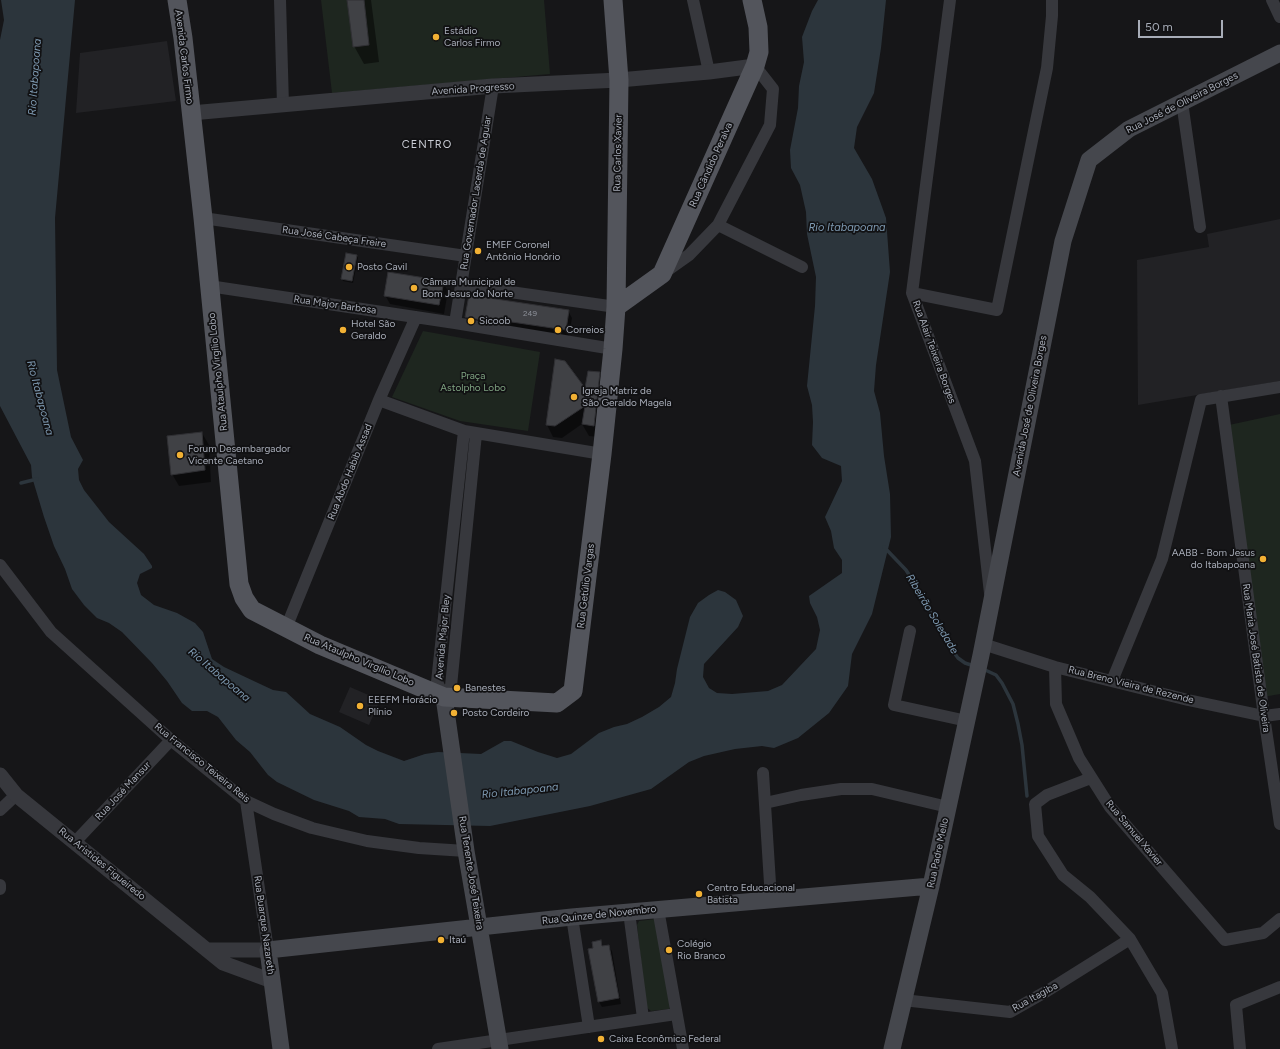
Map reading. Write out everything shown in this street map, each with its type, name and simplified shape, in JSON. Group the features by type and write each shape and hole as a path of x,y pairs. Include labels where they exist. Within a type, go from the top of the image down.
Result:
{"main road":[{"name":"Avenida Carlos Firmo","path":"177,0 183,38 191,114"},
{"name":"Rua Carlos Xavier","path":"613,0 620,80 616,307 613,348"},
{"name":"Rua Cândido Peralva","path":"662,274 755,66 759,52 758,27 752,0"},
{"name":"Rua José de Oliveira Borges","path":"1089,160 1129,129 1280,53"},
{"name":"Rua Ataulpho Virgílio Lobo","path":"191,114 203,218 239,584 244,598 252,610 320,645 444,697"},
{"name":"Avenida José de Oliveira Borges","path":"982,650 1063,241 1089,160"},
{"path":"616,307 662,274"},
{"name":"Rua Getúlio Vargas","path":"444,697 557,703 573,691 602,454 613,348"},
{"name":"Rua Padre Mello","path":"892,1049 931,886 982,650"},
{"name":"Rua Tenente José Teixeira","path":"444,697 466,851 499,1044"},
{"name":"Rua Quinze de Novembro","path":"268,950 572,917 931,886"},
{"name":"Rua Buarque Nazareth","path":"268,950 281,1049"}],"street":[{"path":"280,0 283,105"},
{"path":"693,0 709,72"},
{"name":"Rua Alair Teixeira Borges","path":"950,0 912,293 974,461 991,606"},
{"path":"912,293 996,310 1047,68 1052,0"},
{"path":"1272,0 1280,17"},
{"name":"Avenida Progresso","path":"191,114 493,86 620,80 709,72 755,66"},
{"path":"662,274 689,255 718,225 770,125 773,89 755,66"},
{"name":"Rua Governador Lacerda de Aguiar","path":"455,323 493,86"},
{"path":"1182,102 1200,226"},
{"name":"Rua José Cabeça Freire","path":"203,218 466,256"},
{"path":"718,225 802,267"},
{"path":"461,285 616,307"},
{"name":"Rua Major Barbosa","path":"209,286 613,348"},
{"name":"Rua Abdo Habib Assad","path":"286,628 379,400 416,317"},
{"path":"1112,681 1162,559 1201,400 1280,387"},
{"name":"Rua Maria José Batista de Oliveira","path":"1221,396 1280,824"},
{"path":"379,400 476,434 602,454"},
{"name":"Avenida Major Bley","path":"444,697 437,682 464,431"},
{"name":"Avenida Major Bley","path":"444,697 451,686 476,434"},
{"name":"Rua Francisco Teixeira Reis","path":"0,565 51,632 171,740 246,801 274,814 312,828 367,841 418,848 466,851"},
{"path":"910,631 894,705 967,721"},
{"name":"Rua Breno Vieira de Rezende","path":"982,650 1055,666 1188,700 1264,716 1280,714"},
{"name":"Rua Samuel Xavier","path":"1055,666 1056,704 1079,758 1091,778 1110,807 1224,940 1263,933 1280,920"},
{"name":"Rua José Mansur","path":"75,842 171,740"},
{"path":"762,773 771,899"},
{"name":"Rua Aristides Figueiredo","path":"0,775 16,795 224,963 272,981"},
{"path":"1091,778 1047,795 1034,804 1038,836 1063,875 1090,896 1130,939 1162,993 1172,1049"},
{"path":"765,803 801,795 841,789 872,789 948,807"},
{"path":"0,810 16,795"},
{"name":"Rua Buarque Nazareth","path":"246,801 268,950"},
{"path":"658,909 683,1049"},
{"path":"628,912 643,1018"},
{"path":"572,917 589,1027"},
{"name":"Rua Itagiba","path":"903,1000 1010,1012 1047,991 1130,939"},
{"path":"208,950 268,950"},
{"path":"1240,1049 1236,1004 1280,987"},
{"path":"438,1049 499,1044 589,1027 676,1014"}],"shaded area":[{"path":"167,41 176,101 76,113 80,53"},
{"path":"1280,219 1280,381 1138,405 1137,260 1209,247 1207,234"},
{"name":"EEEFM Horácio Plínio","path":"350,687 380,700 369,725 339,712"}],"green space":[{"name":"Estádio Carlos Firmo","path":"321,0 544,0 550,74 332,93"},
{"name":"Praça Astolpho Lobo","path":"423,331 540,352 528,431 460,421 392,397"},
{"name":"AABB - Bom Jesus do Itabapoana","path":"1280,414 1280,694 1263,697 1229,425"},
{"path":"655,919 670,1006 669,1009 651,1011 646,1007 637,925 639,921"}],"water":[{"name":"Rio Itabapoana","path":"1,0 75,0 55,218 57,370 71,437 83,460 78,469 79,480 84,490 109,522 144,554 152,566 152,568 140,574 137,583 141,595 154,605 177,613 195,623 203,632 212,659 224,667 273,690 286,692 310,714 340,727 366,745 378,751 404,761 425,754 438,752 481,754 504,741 511,741 557,758 571,754 599,733 627,724 642,717 659,707 671,697 690,617 698,603 718,590 725,592 736,600 743,616 738,627 704,664 703,677 709,688 717,693 732,694 768,691 782,685 816,649 820,630 817,617 810,603 809,596 842,573 842,560 834,548 831,531 825,517 842,481 841,466 822,458 812,445 812,405 807,386 815,306 816,277 807,234 806,212 800,185 791,168 790,150 798,108 799,86 804,62 802,37 818,0 886,0 874,93 857,127 854,148 872,179 886,218 890,272 876,365 874,391 880,413 884,456 890,494 891,537 872,614 852,654 848,686 829,713 798,738 774,748 762,746 735,749 704,756 689,762 651,789 590,806 490,826 399,824 385,819 359,817 349,811 314,800 277,782 268,775 250,752 236,740 218,717 207,711 192,711 182,703 152,663 122,632 109,623 97,618 84,605 72,589 44,517 32,477 31,465 0,406 0,40 4,20"}],"building":[{"path":"347,0 364,0 369,45 353,47"},
{"name":"Posto Cavil","path":"346,253 357,255 352,281 341,279"},
{"name":"Câmara Municipal de Bom Jesus do Norte","path":"388,272 444,281 439,305 384,296"},
{"path":"469,295 569,310 566,330 505,321 504,324 465,317"},
{"name":"Igreja Matriz de São Geraldo Magela","path":"555,359 565,361 585,388 588,371 600,372 594,426 582,424 585,406 555,426 546,425"},
{"name":"Forum Desembargador Vicente Caetano","path":"202,432 205,470 171,475 167,436"},
{"path":"601,940 602,946 609,945 619,998 598,1002 588,949 593,948 592,942"}],"waterway":[{"path":"21,483 37,479"},
{"name":"Ribeirão Soledade","path":"884,547 906,570 917,587 949,646 958,658 965,663 974,666"},
{"name":"Ribeirão Soledade","path":"983,669 996,675 1013,704 1022,745 1027,796"}],"place":[{"name":"Estádio Carlos Firmo","path":"436,37"},
{"name":"EMEF Coronel Antônio Honório","path":"478,251"},
{"name":"Posto Cavil","path":"349,267"},
{"name":"Câmara Municipal de Bom Jesus do Norte","path":"414,288"},
{"name":"Sicoob","path":"471,321"},
{"name":"Hotel São Geraldo","path":"343,330"},
{"name":"Correios","path":"558,330"},
{"name":"Igreja Matriz de São Geraldo Magela","path":"574,397"},
{"name":"Forum Desembargador Vicente Caetano","path":"180,455"},
{"name":"AABB - Bom Jesus do Itabapoana","path":"1263,559"},
{"name":"Banestes","path":"457,688"},
{"name":"EEEFM Horácio Plínio","path":"360,706"},
{"name":"Posto Cordeiro","path":"454,713"},
{"name":"Centro Educacional Batista","path":"699,894"},
{"name":"Itaú","path":"441,940"},
{"name":"Colégio Rio Branco","path":"669,950"},
{"name":"Caixa Econômica Federal","path":"601,1039"}],"district":[{"name":"CENTRO","path":"427,145"}]}
